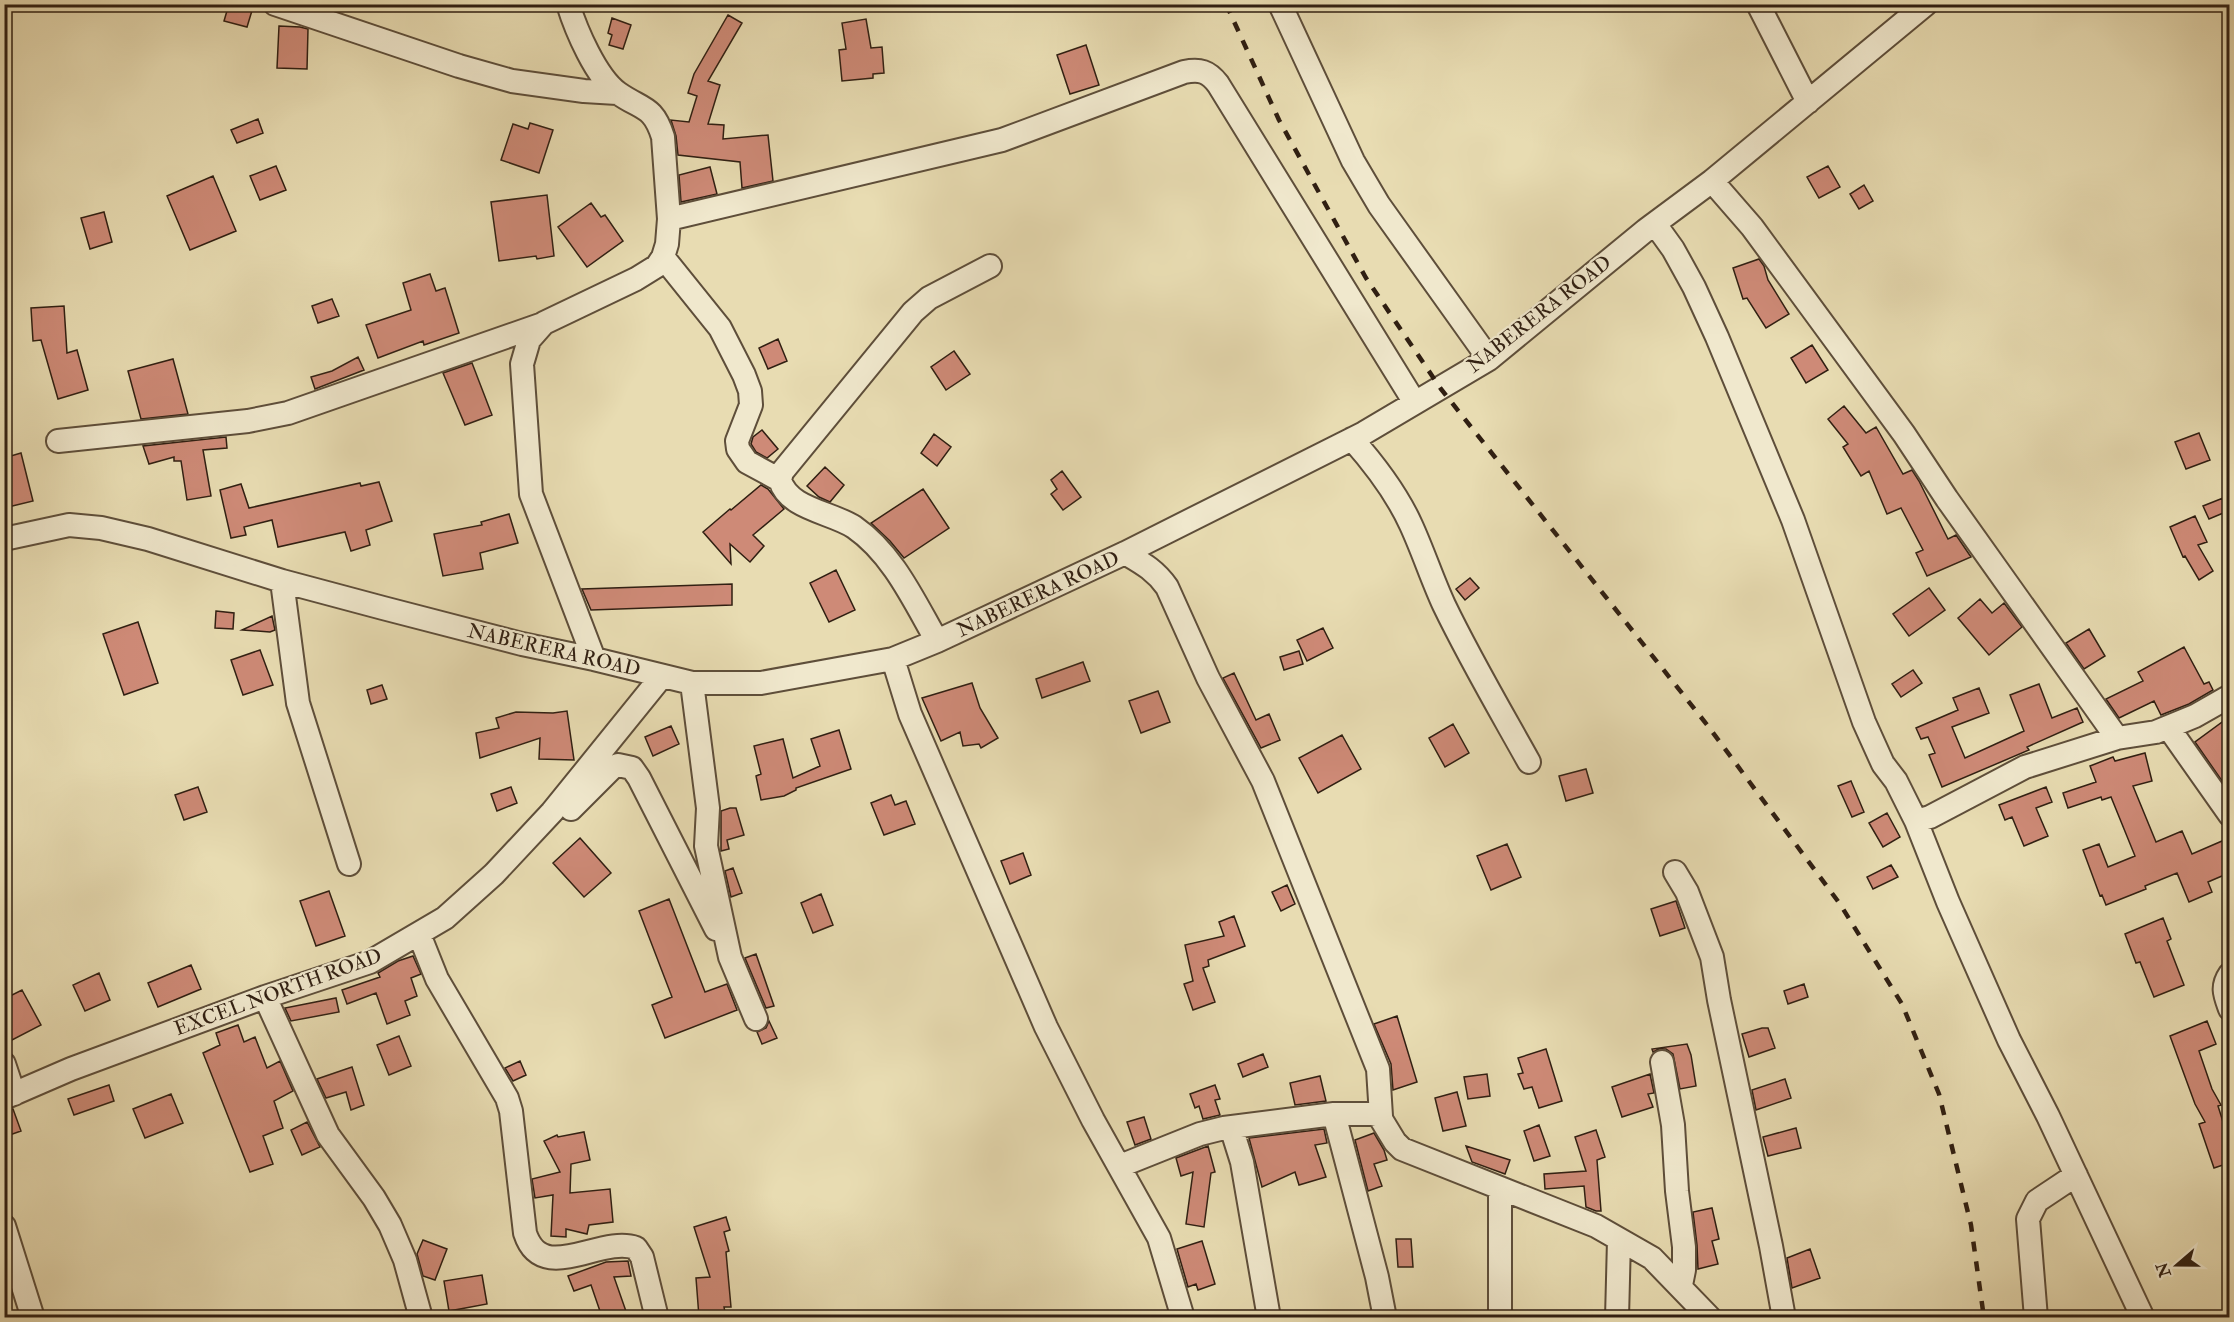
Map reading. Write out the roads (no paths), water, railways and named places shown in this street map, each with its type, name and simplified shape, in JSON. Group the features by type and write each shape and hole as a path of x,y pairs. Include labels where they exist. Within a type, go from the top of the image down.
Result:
{"street":[{"path":"58,441 248,421 288,413 544,323 636,279 657,266 663,257 668,244 669,219 663,137 653,115 643,106 617,93 512,81 459,66 275,4"},
{"path":"568,4 583,45 617,93"},
{"path":"1280,4 1353,161 1379,205 1489,359"},
{"path":"1758,4 1808,102"},
{"name":"NABERERA ROAD","path":"4,539 69,525 101,528 148,539 282,581 522,644 692,683 761,683 892,659 937,641 1125,553 1352,439 1489,359 1655,224 1712,181 1926,4"},
{"path":"669,219 1002,140 1197,69 1205,72 1218,84 1415,403"},
{"path":"1712,181 1752,227 1904,434 1947,499 2117,738"},
{"path":"1655,224 1673,249 1718,337 1793,520 1864,722 1883,764 1896,781 1916,820 1947,902 2009,1040 2048,1116 2143,1317"},
{"path":"663,257 720,328 744,375 750,391 751,405 737,441 738,449 747,462 780,480 788,497 866,535 904,583 937,641"},
{"path":"780,480 782,472 913,312 928,298 990,266"},
{"path":"544,323 529,340 522,364 529,484 538,515 594,659"},
{"path":"1352,439 1399,502 1412,526 1428,571 1445,607 1529,762"},
{"path":"1125,553 1150,567 1167,587 1208,678 1263,781 1378,1069 1381,1119 1395,1142 1402,1149 1596,1227 1652,1258 1710,1317"},
{"path":"282,581 298,703 349,864"},
{"path":"892,659 910,714 1046,1027 1159,1238 1183,1317"},
{"name":"EXCEL NORTH ROAD","path":"9,1096 71,1069 265,997 370,962 445,918 494,874 552,812 662,676"},
{"path":"692,683 708,808 706,846 730,957"},
{"path":"1916,820 1930,818 2025,767 2117,738 2156,732 2195,716 2228,698"},
{"path":"2168,727 2229,815"},
{"path":"552,812 561,813 570,810 613,767 618,765 632,768 730,957 756,1019"},
{"path":"1676,872 1691,902 1713,963 1784,1317"},
{"path":"419,934 437,979 507,1098 512,1112 527,1241 534,1250 554,1258 621,1244 636,1248 642,1257 657,1317"},
{"path":"2229,974 2224,981 2223,988 2229,1009"},
{"path":"265,997 328,1135 374,1198 390,1225 405,1260 421,1317"},
{"path":"1662,1062 1673,1125 1677,1191 1684,1247 1681,1285"},
{"path":"4,1064 9,1096"},
{"path":"1120,1166 1200,1134 1231,1127 1334,1114 1381,1116"},
{"path":"1334,1114 1377,1277 1385,1317"},
{"path":"1231,1127 1245,1173 1269,1317"},
{"path":"2036,1317 2028,1219 2037,1201 2076,1175"},
{"path":"1500,1188 1500,1317"},
{"path":"4,1226 33,1317"},
{"path":"1617,1317 1619,1240"}],"railway":[{"path":"1226,4 1279,120 1366,278 1441,389 1708,726 1840,904 1902,1004 1939,1094 1971,1225 1984,1318"}]}
